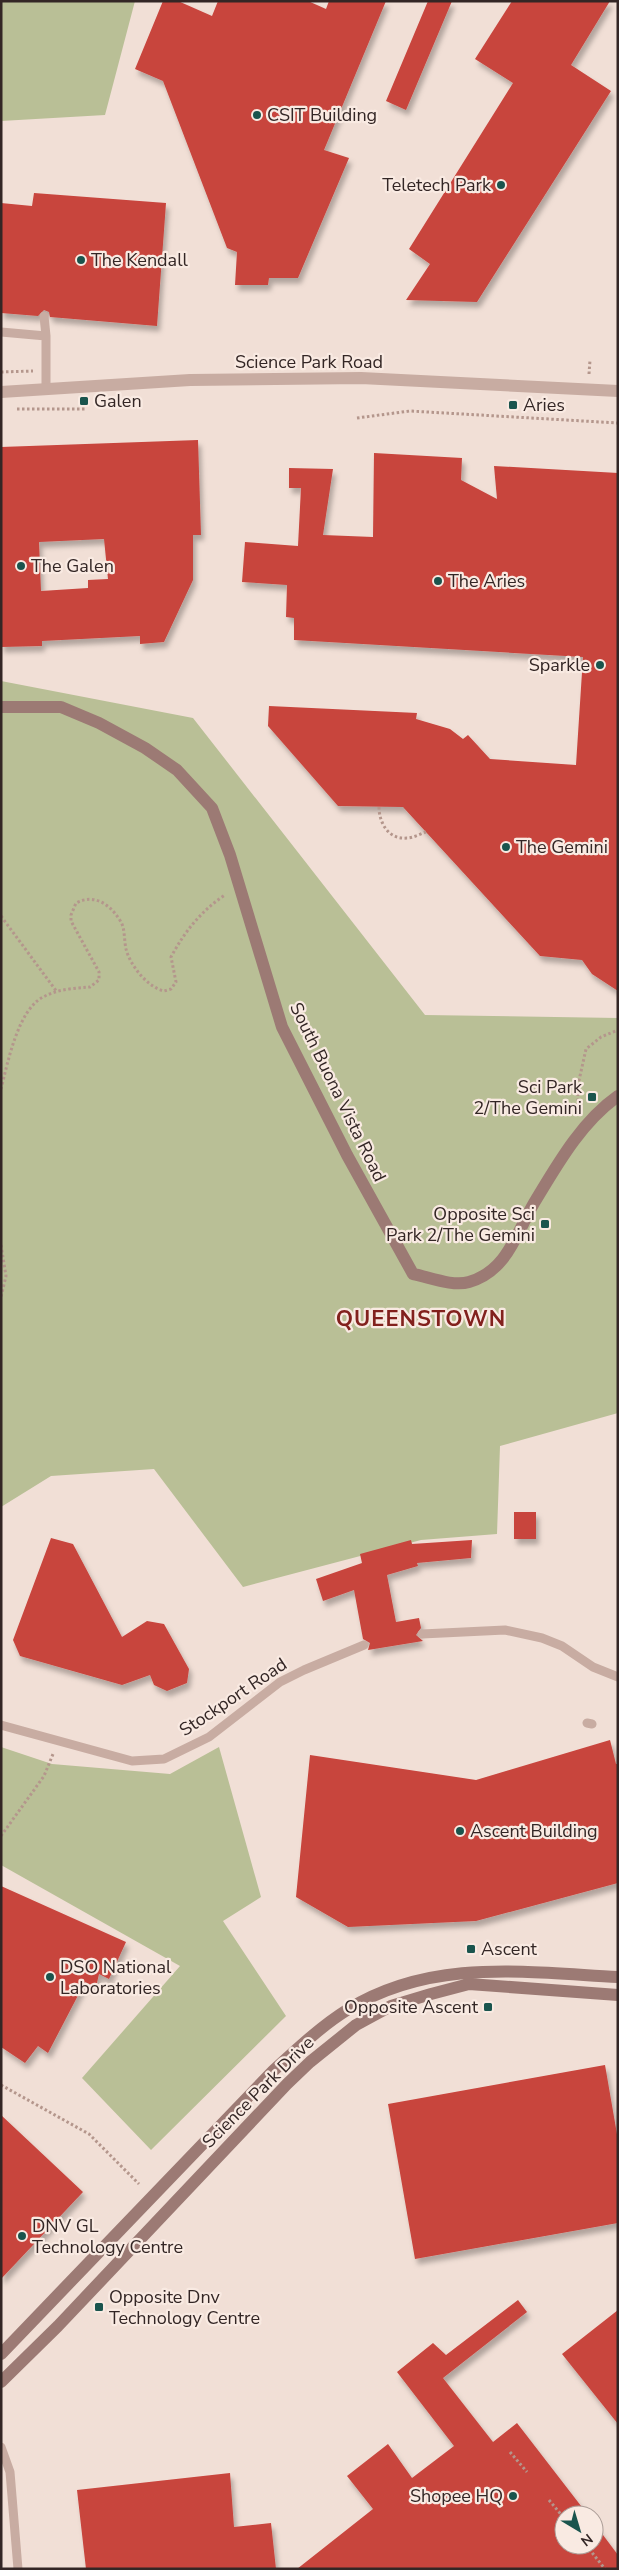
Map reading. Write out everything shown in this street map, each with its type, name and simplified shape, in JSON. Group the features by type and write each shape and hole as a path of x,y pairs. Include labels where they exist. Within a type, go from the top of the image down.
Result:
{"main road":[{"name":"South Buona Vista Road","path":"1,707 61,707 99,723 145,748 177,770 212,808 230,855 282,1026 346,1155 413,1274 445,1281 467,1283 488,1275 514,1246 533,1205 572,1142 618,1096"},
{"name":"Science Park Drive","path":"1,2354 273,2071 300,2046 347,2010 384,1992 426,1979 466,1971 505,1971 618,1977"},
{"name":"Science Park Drive","path":"1,2382 58,2326 287,2084 316,2056 356,2025 391,2006 469,1984 618,1995"},
{"path":"618,1987 618,1995"}],"street":[{"name":"Science Park Road","path":"1,392 204,379 361,378 618,391"}],"lane":[{"path":"44,316 46,389"},
{"path":"1,332 46,336"},
{"path":"422,1634 505,1630 542,1638 562,1646 593,1667 618,1677"},
{"name":"Stockport Road","path":"1,1725 132,1760 164,1759 209,1737 280,1682 364,1645"},
{"path":"384,1992 391,2006"},
{"path":"347,2010 356,2025"},
{"path":"1,2447 10,2472 18,2569"}],"path":[{"path":"589,375 590,360"},
{"path":"11,409 86,409"},
{"path":"357,418 410,411 618,423"},
{"path":"379,807 379,818 388,833 406,839 426,832"},
{"path":"1,1089 24,1015 33,1004 44,996 57,992 83,986 90,988 99,980 99,972 71,921 71,915 76,903 90,898 105,903 122,923 126,951 144,980 164,991 171,989 176,982 170,957 181,938 195,920 228,893"},
{"path":"1,916 57,992"},
{"path":"577,1116 578,1085 586,1048 601,1037 618,1030"},
{"path":"1,1245 6,1276 1,1297"},
{"path":"1,1836 44,1776 58,1740"},
{"path":"1,2085 89,2134 140,2184"},
{"path":"510,2452 527,2472"},
{"path":"550,2500 554,2505"},
{"path":"594,2555 605,2569"}],"green space":[{"path":"1,1 135,1 105,115 1,121"},
{"path":"1,681 193,718 425,1015 618,1018 618,1413 500,1446 497,1534 421,1540 243,1587 154,1469 51,1476 1,1507"},
{"path":"1,1747 52,1764 170,1774 219,1747 261,1897 223,1921 286,2016 151,2150 82,2078 180,1966 1,1865"}],"building":[{"name":"CSIT Building","path":"163,1 178,1 212,16 218,1 308,1 326,9 329,1 386,1 324,150 349,158 298,278 269,278 268,285 235,285 237,252 227,248 163,81 135,69"},
{"path":"428,1 452,1 406,110 386,101"},
{"name":"Teletech Park","path":"512,1 610,1 571,65 611,91 477,302 406,300 430,264 409,249 513,83 475,59"},
{"name":"The Kendall","path":"34,193 166,203 157,326 50,317 49,312 44,310 38,316 1,313 1,203 32,206"},
{"name":"The Galen","path":"198,440 201,535 193,535 193,580 164,642 140,644 140,636 42,641 42,646 1,647 1,447","holes":["104,539 108,579 88,580 88,588 41,591 39,542"]},
{"path":"374,453 462,458 461,480 497,499 494,466 618,473 618,991 592,974 582,960 540,956 403,807 338,806 268,726 269,706 417,713 416,719 450,729 463,739 468,735 490,759 576,765 583,657 294,640 294,618 286,617 287,585 242,582 245,542 298,546 301,488 289,488 289,468 333,469 323,535 373,537"},
{"path":"514,1512 536,1512 536,1539 514,1539"},
{"path":"51,1538 73,1544 122,1637 147,1621 164,1624 189,1669 187,1683 167,1691 154,1685 150,1675 122,1685 20,1656 13,1640"},
{"path":"411,1540 412,1544 472,1540 471,1558 417,1563 418,1566 387,1575 396,1622 419,1618 421,1628 416,1635 423,1641 368,1650 370,1643 363,1639 354,1590 323,1601 316,1579 362,1563 360,1554"},
{"name":"Ascent Building","path":"610,1740 616,1764 618,1764 618,1883 476,1921 348,1927 296,1897 310,1755 476,1780"},
{"name":"DSO National Laboratories","path":"1,1886 126,1942 109,1979 99,1974 96,1987 85,1982 48,2053 38,2046 25,2063 1,2047"},
{"path":"605,2065 618,2140 618,2223 415,2259 388,2104"},
{"name":"DNV GL Technology Centre","path":"1,2115 83,2192 1,2279"},
{"path":"518,2300 527,2312 443,2378 493,2442 517,2423 580,2505 554,2505 554,2555 604,2555 604,2536 618,2555 618,2569 297,2569 373,2509 347,2476 388,2444 412,2478 454,2446 397,2372 433,2343 446,2355"},
{"path":"618,2310 618,2424 562,2354"},
{"path":"230,2473 234,2527 271,2523 276,2569 86,2569 77,2490"}],"place":[{"name":"CSIT Building","path":"257,115"},
{"name":"Teletech Park","path":"501,185"},
{"name":"The Kendall","path":"81,260"},
{"name":"Galen","path":"84,401"},
{"name":"Aries","path":"513,405"},
{"name":"The Galen","path":"21,566"},
{"name":"The Aries","path":"438,581"},
{"name":"Sparkle","path":"600,665"},
{"name":"The Gemini","path":"506,847"},
{"name":"Sci Park 2/The Gemini","path":"592,1097"},
{"name":"Opposite Sci Park 2/The Gemini","path":"545,1224"},
{"name":"Ascent Building","path":"460,1831"},
{"name":"Ascent","path":"471,1949"},
{"name":"DSO National Laboratories","path":"50,1977"},
{"name":"Opposite Ascent","path":"488,2007"},
{"name":"DNV GL Technology Centre","path":"22,2236"},
{"name":"Opposite Dnv Technology Centre","path":"99,2307"},
{"name":"Shopee HQ","path":"513,2496"}],"district":[{"name":"QUEENSTOWN","path":"421,1319"}]}
